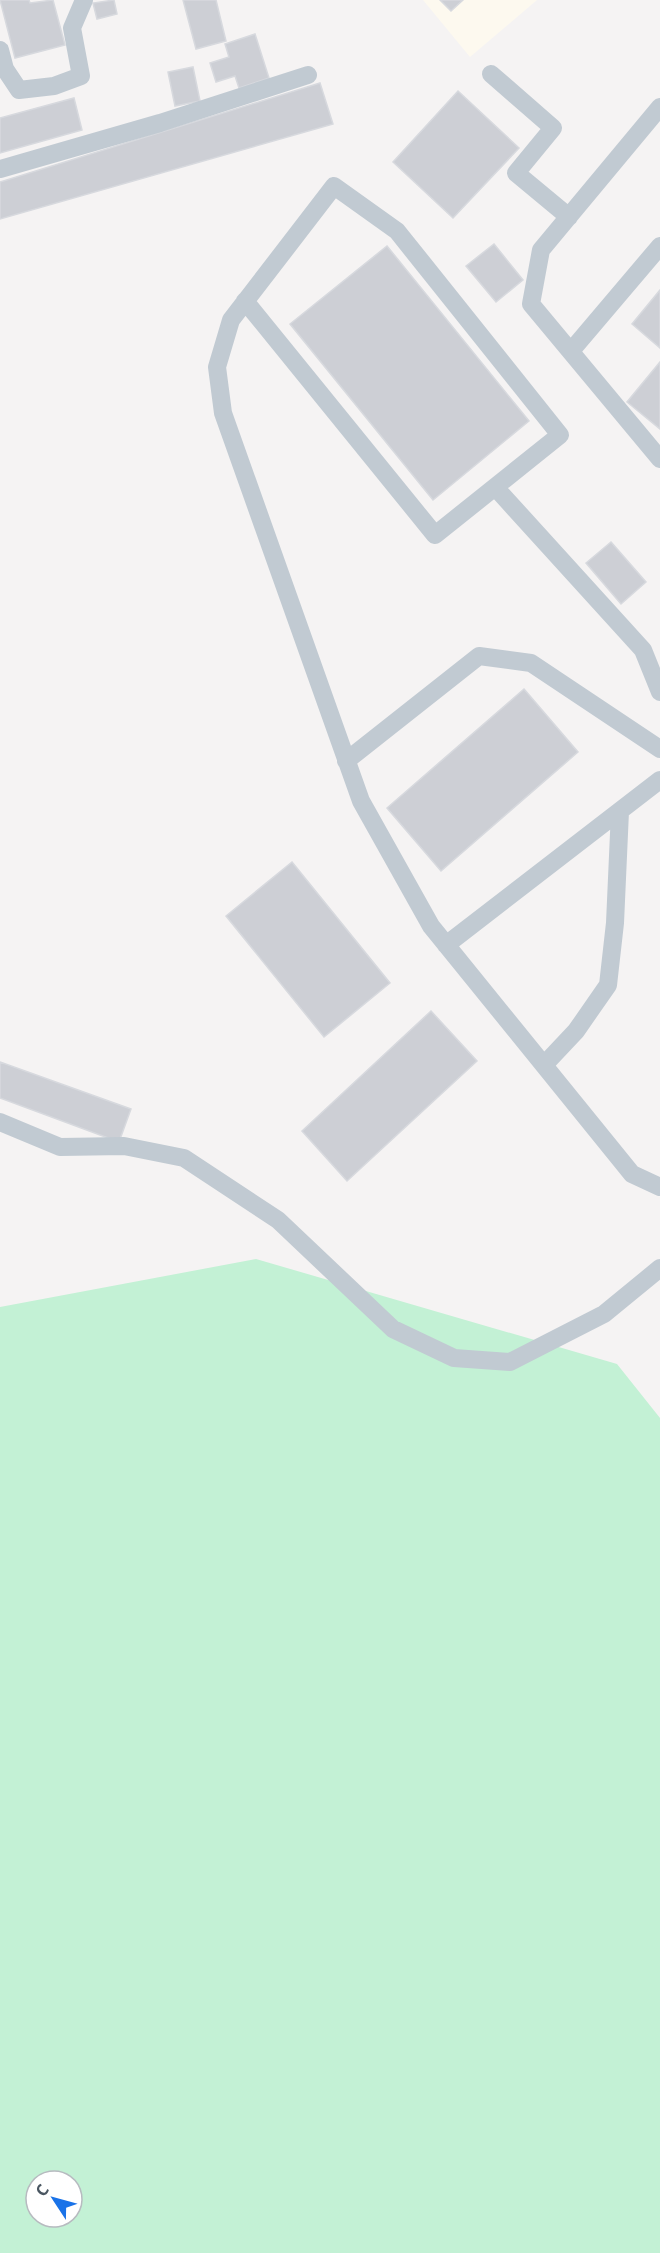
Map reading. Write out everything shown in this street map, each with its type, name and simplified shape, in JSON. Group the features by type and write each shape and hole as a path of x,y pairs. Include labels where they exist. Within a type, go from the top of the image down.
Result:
{"lane":[{"path":"0,50 5,69 19,90 54,86 81,76 72,28 84,0"},
{"path":"491,74 553,128 516,173 569,217"},
{"path":"0,169 160,123 308,75"},
{"path":"660,107 542,250 531,304 660,459"},
{"path":"245,301 435,535 560,435 397,231 334,186 245,301 231,320 217,368 223,413 361,801 431,926 632,1174 660,1187"},
{"path":"571,351 660,246"},
{"path":"495,487 643,650 660,692"},
{"path":"346,761 479,656 531,663 660,749"},
{"path":"446,945 660,780"},
{"path":"544,1065 576,1031 609,985 615,923 620,811"},
{"path":"0,1122 60,1147 124,1146 184,1158 278,1220 393,1329 454,1358 510,1362 604,1314 660,1268"}],"shaded area":[{"path":"423,0 537,0 470,57"}],"green space":[{"path":"256,1259 617,1364 660,1418 660,2253 0,2253 0,1307"}],"building":[{"path":"0,0 29,0 30,3 53,0 65,45 15,58"},
{"path":"114,0 117,14 97,19 93,3"},
{"path":"183,0 216,0 226,41 196,49"},
{"path":"440,0 463,0 451,11"},
{"path":"255,34 269,78 239,88 235,76 216,82 210,63 229,57 225,44"},
{"path":"193,67 200,101 175,106 168,72"},
{"path":"320,83 333,124 0,219 0,182"},
{"path":"458,91 519,148 453,218 393,162"},
{"path":"74,98 82,130 0,153 0,118"},
{"path":"494,244 523,280 496,302 466,266"},
{"path":"387,246 529,421 433,500 290,324"},
{"path":"660,290 660,348 632,324"},
{"path":"660,362 660,429 627,402"},
{"path":"611,542 646,582 621,604 586,563"},
{"path":"524,689 578,752 441,871 387,808"},
{"path":"292,862 390,983 324,1037 226,916"},
{"path":"431,1011 477,1061 347,1181 302,1131"},
{"path":"0,1062 131,1109 119,1142 0,1098"}]}
